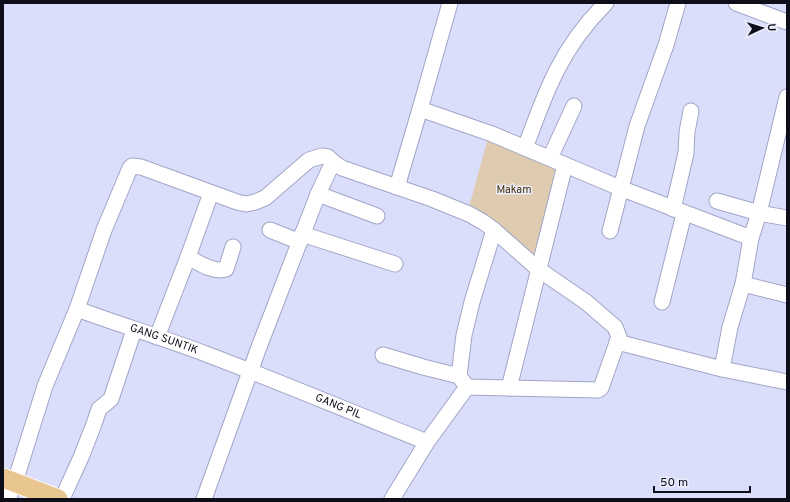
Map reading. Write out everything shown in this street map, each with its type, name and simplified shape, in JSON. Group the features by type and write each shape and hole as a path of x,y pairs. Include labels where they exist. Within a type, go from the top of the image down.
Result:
{"main road":[{"path":"10,485 58,499"}],"street":[{"path":"396,187 450,3"},
{"path":"526,148 557,70 595,14 606,3"},
{"path":"610,230 637,126 666,45 678,3"},
{"path":"736,3 787,22"},
{"path":"722,369 730,327 742,284 751,238 783,137 787,97"},
{"path":"550,158 574,106"},
{"path":"420,108 526,148 678,211 751,238"},
{"path":"662,302 678,211 686,153 687,132 691,111"},
{"path":"10,485 45,386 77,309 104,230 130,168 136,166 141,167 246,204 265,198 310,160 322,156 328,157 342,168 432,199 469,214 494,230 538,269 586,302 615,326 619,337 601,388 598,390 510,388 463,381 383,355"},
{"path":"204,499 250,371 318,194 333,162"},
{"path":"510,388 538,269 565,165"},
{"path":"157,337 188,258 211,192"},
{"path":"318,194 377,216"},
{"path":"718,201 787,218"},
{"path":"270,230 395,264"},
{"path":"392,499 463,381 464,335 472,302 494,230"},
{"path":"188,258 207,267 222,271 226,269 233,247"},
{"path":"742,284 787,295"},
{"name":"GANG SUNTIK","path":"77,309 250,371"},
{"path":"62,499 84,449 99,409 111,399 134,330"},
{"path":"617,342 722,369 787,382"},
{"name":"GANG PIL","path":"250,371 427,442"}],"green space":[{"name":"Makam","path":"488,138 560,167 536,258 469,207"}]}
